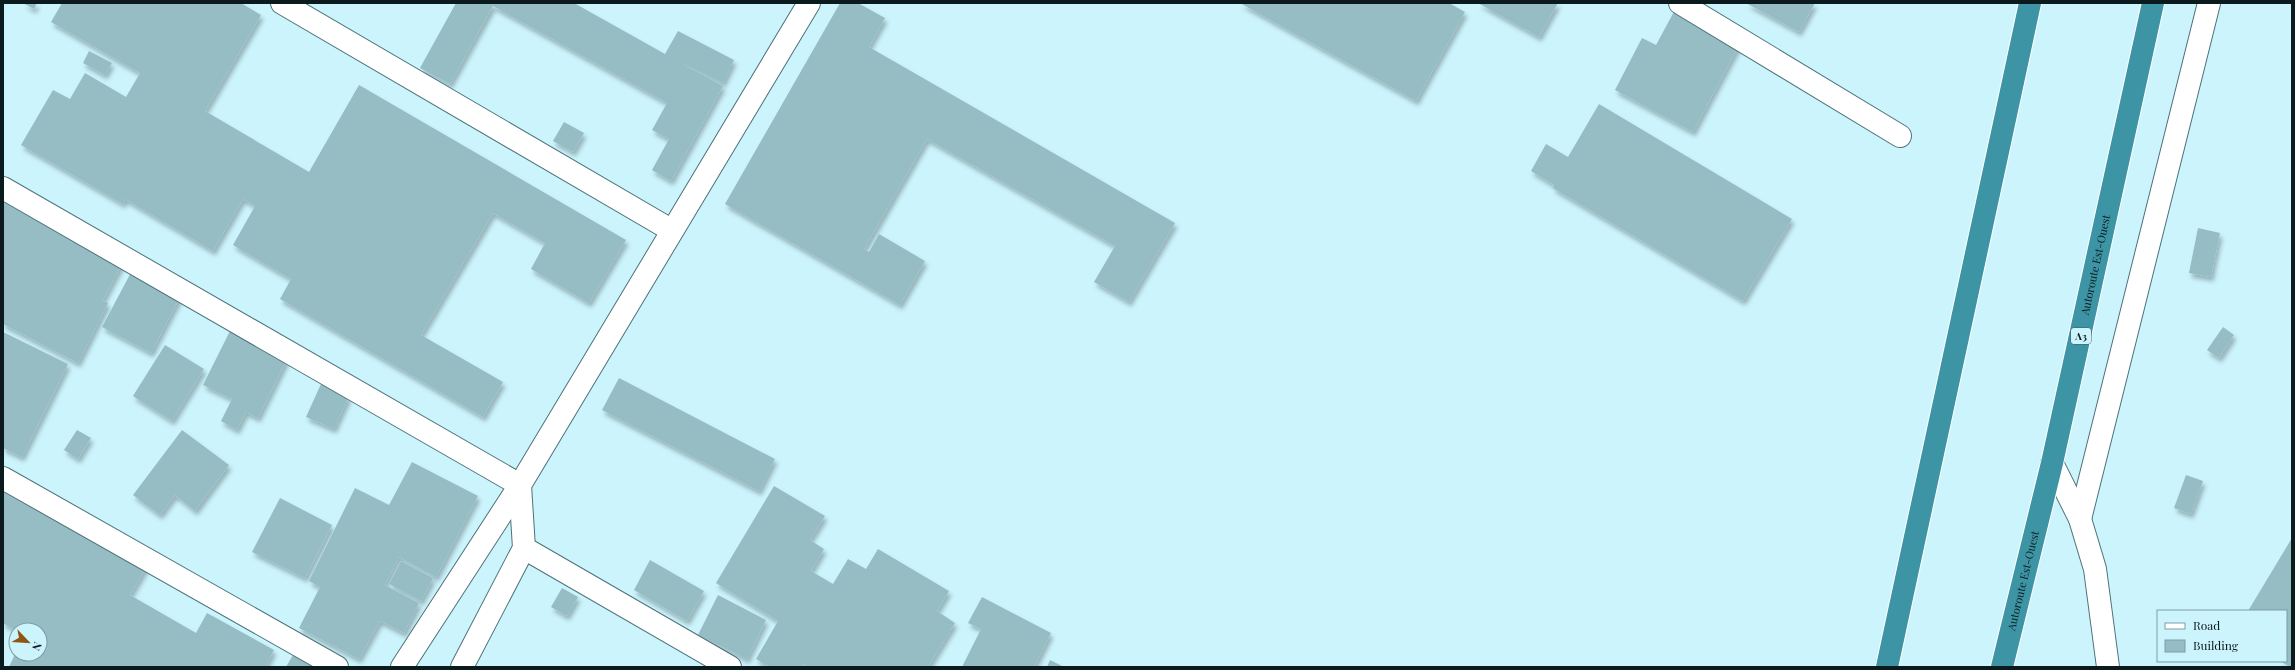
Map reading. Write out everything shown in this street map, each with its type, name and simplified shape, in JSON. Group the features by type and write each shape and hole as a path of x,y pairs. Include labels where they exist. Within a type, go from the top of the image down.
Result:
{"highway":[{"path":"1887,667 2030,3"},
{"name":"Autoroute Est-Ouest","path":"2002,667 2052,463 2153,3"}],"street":[{"path":"282,3 671,230"},
{"path":"402,667 520,486 671,230 809,3"},
{"path":"1680,3 1900,136"},
{"path":"2080,519 2209,3"},
{"path":"3,188 520,486"},
{"path":"2052,463 2080,519 2095,569 2108,667"},
{"path":"3,478 337,667"},
{"path":"462,667 524,548 520,486"},
{"path":"524,548 730,667"}],"building":[{"path":"23,3 37,3 34,9"},
{"path":"62,3 241,3 261,15 205,111 309,172 359,85 626,240 589,303 531,269 545,243 493,213 421,335 503,382 483,417 280,299 291,279 233,245 255,206 243,199 213,251 125,199 123,204 21,145 53,90 70,99 85,73 126,97 140,73 51,22"},
{"path":"456,3 574,3 665,54 678,31 734,60 723,83 679,62 723,86 671,181 652,170 669,139 652,130 667,103 493,6 450,84 420,68"},
{"path":"840,3 858,3 885,18 869,47 1175,223 1129,302 1094,282 1115,246 927,139 864,249 869,252 879,234 925,261 900,305 725,204"},
{"path":"1240,3 1449,3 1465,12 1416,101"},
{"path":"1478,3 1558,3 1539,37"},
{"path":"1746,3 1815,3 1799,32"},
{"path":"1676,8 1741,41 1693,132 1615,90 1642,38 1656,45"},
{"path":"89,51 112,63 105,75 83,63"},
{"path":"1599,104 1792,219 1743,301 1553,188 1554,185 1531,171 1546,144 1568,157"},
{"path":"564,122 584,133 573,152 553,141"},
{"path":"3,195 125,258 103,300 108,303 78,363 3,324"},
{"path":"2198,228 2220,233 2211,277 2189,273"},
{"path":"135,265 183,291 151,353 102,327"},
{"path":"2223,327 2234,335 2219,358 2207,350"},
{"path":"230,331 287,359 258,418 246,412 237,430 221,421 232,399 203,385"},
{"path":"3,332 68,364 22,457 3,448"},
{"path":"165,345 204,369 172,421 133,396"},
{"path":"619,378 775,459 759,491 602,410"},
{"path":"321,384 349,396 334,429 306,417"},
{"path":"77,430 91,438 78,459 64,450"},
{"path":"182,430 229,465 195,511 175,495 160,515 133,495"},
{"path":"412,462 478,496 436,577 399,557 385,585 419,603 404,633 380,621 359,659 299,628 320,587 309,581 355,488 389,505"},
{"path":"2186,475 2203,481 2191,514 2174,508"},
{"path":"3,484 147,566 130,595 196,633 207,613 274,650 265,667 9,667 11,662 48,662 48,649 52,651 48,649 48,622 8,622 8,626 3,623"},
{"path":"774,486 825,516 810,540 824,549 811,571 833,584 848,559 866,569 878,549 949,591 937,611 955,623 928,667 808,667 803,664 801,667 770,667 756,659 778,621 716,583"},
{"path":"280,498 332,525 305,578 252,552"},
{"path":"2292,538 2292,667 2282,662 2287,662 2287,610 2249,610"},
{"path":"650,560 704,591 687,621 634,590"},
{"path":"401,561 433,578 421,601 389,584"},
{"path":"562,588 578,597 567,616 551,607"},
{"path":"718,595 766,620 747,659 698,635"},
{"path":"982,597 1051,633 1034,667 962,667 981,629 968,623"},
{"path":"293,655 313,667 286,667"},
{"path":"1050,660 1064,667 1047,667"}]}
